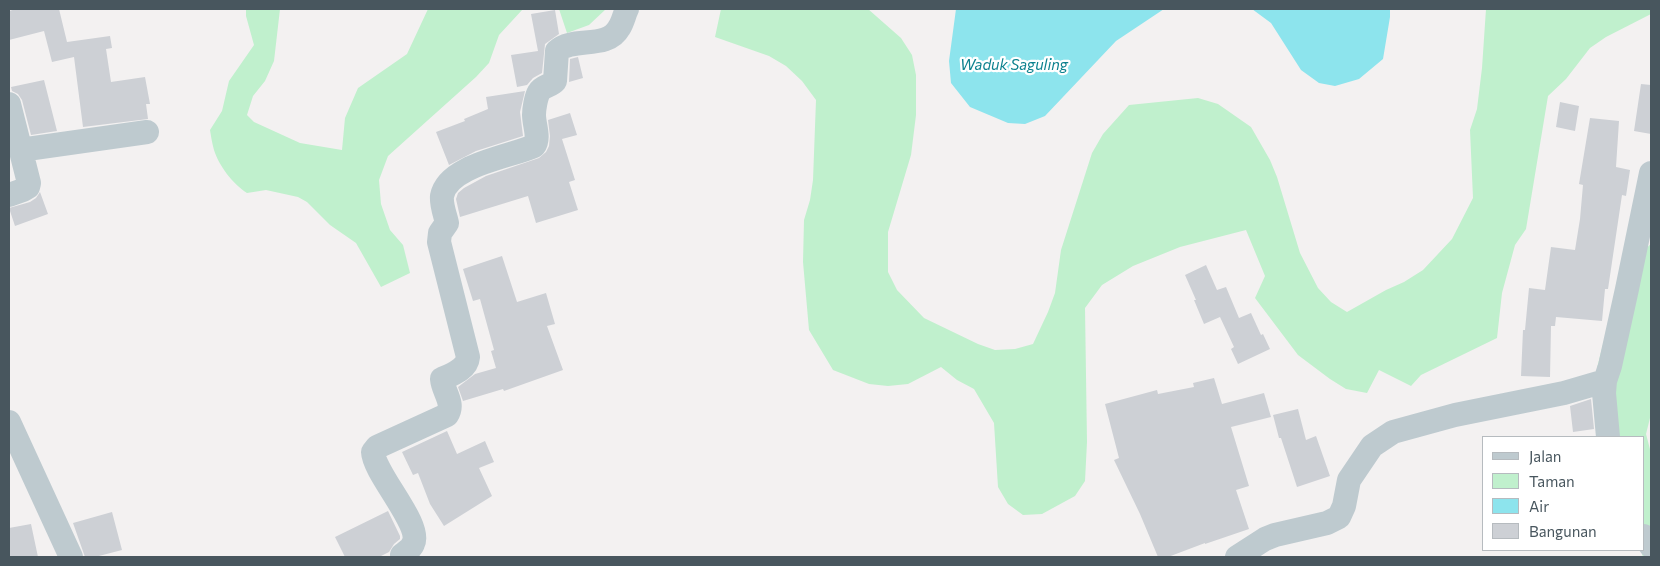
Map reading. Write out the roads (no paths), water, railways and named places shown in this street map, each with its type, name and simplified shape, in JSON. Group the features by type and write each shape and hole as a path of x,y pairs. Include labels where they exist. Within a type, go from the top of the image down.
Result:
{"street":[{"path":"401,557 411,547 415,538 397,498 373,459 373,452 377,447 448,415 451,410 450,404 442,380 464,368 468,363 438,242 440,233 447,222 442,204 442,195 454,177 502,156 534,146 537,139 534,115 538,92 555,81 557,51 562,46 568,44 604,39 614,34 619,30 627,9"},
{"path":"9,104 28,183 28,187 9,195"},
{"path":"20,150 147,132"},
{"path":"1608,436 1604,393 1605,381 1623,308 1651,173"},
{"path":"1237,557 1275,535 1327,523 1338,517 1344,506 1348,480 1372,446 1393,432 1455,415 1564,392 1605,381"},
{"path":"9,422 71,557"}],"water":[{"name":"Waduk Saguling","path":"956,9 1164,9 1116,41 1045,116 1025,124 1008,123 970,107 951,83 949,61"},
{"path":"1252,9 1390,9 1383,59 1359,79 1335,86 1319,83 1301,70 1271,23"}]}
